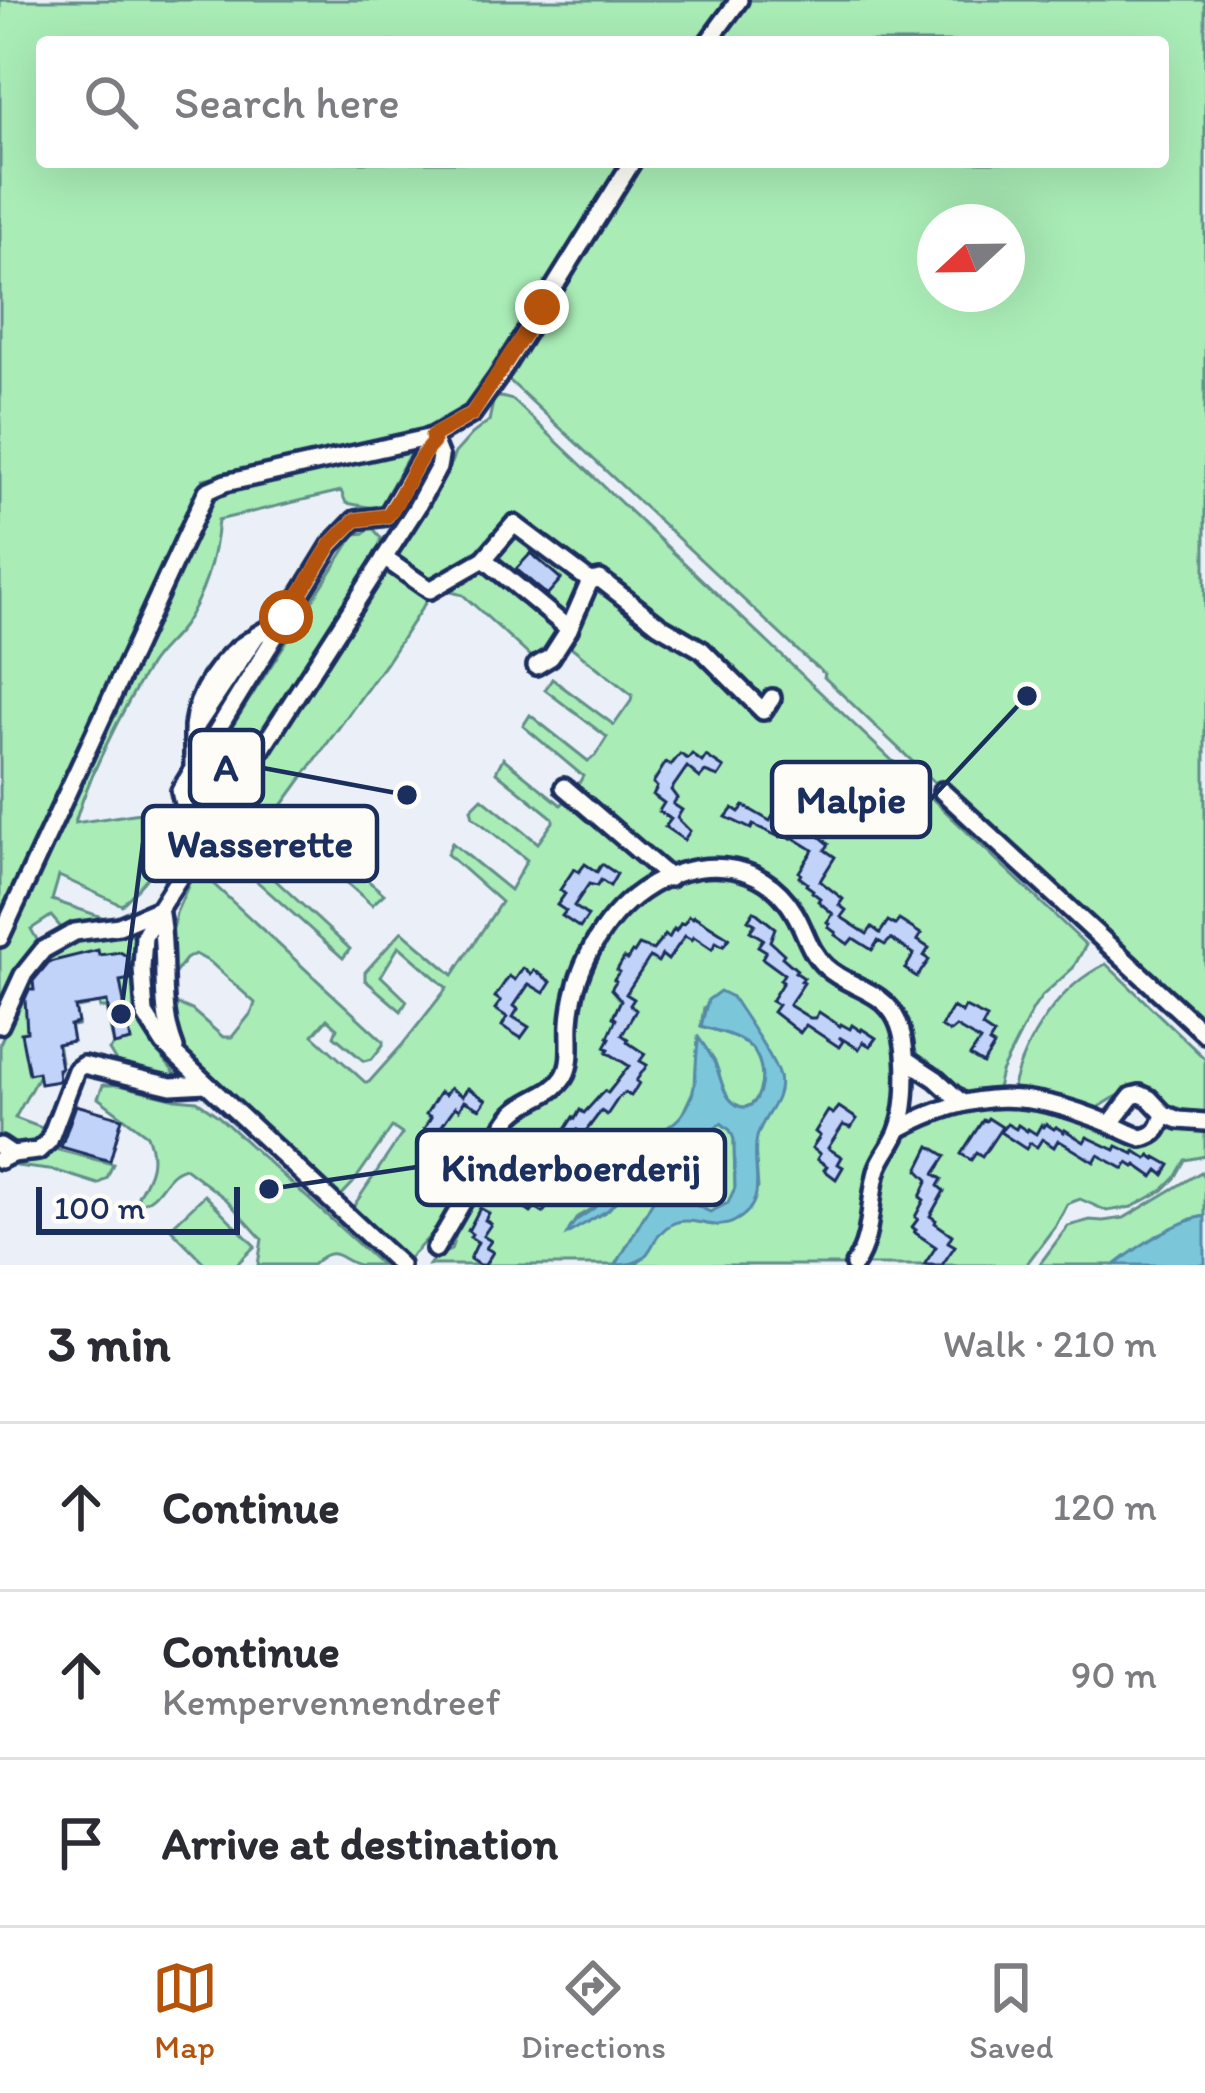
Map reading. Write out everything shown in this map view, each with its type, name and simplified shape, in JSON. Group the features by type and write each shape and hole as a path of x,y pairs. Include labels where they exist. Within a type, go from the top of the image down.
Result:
{"street":[{"path":"712,36 734,3"},
{"path":"0,938 207,491 225,483 432,440 472,414 628,168"},
{"path":"195,853 180,791 213,737 214,713 255,646 286,617 331,544 355,520 387,516 432,440"},
{"path":"400,1265 164,1044 146,1014 142,968 144,936 159,909 438,468 439,449 432,440"},
{"path":"387,516 395,539"},
{"path":"384,558 430,590 484,559 514,524 590,581 600,579 659,625 702,650 763,711 772,698"},
{"path":"484,559 568,628"},
{"path":"536,666 550,657 590,581"},
{"path":"193,770 195,708 229,652 266,636"},
{"path":"564,787 670,878"},
{"path":"942,791 1205,1034"},
{"path":"435,1249 514,1112 549,1092 568,1071 573,997 589,953 608,922 643,891 684,870 708,865 745,872 776,889 794,912 811,951 828,970 885,1002 896,1018 908,1060 899,1129 877,1172 864,1248 854,1265"},
{"path":"0,1025 22,975 43,950 75,932 119,926 159,909"},
{"path":"908,1060 962,1103"},
{"path":"4,1153 38,1150 49,1141 76,1070 83,1065 171,1086 206,1084"},
{"path":"1111,1124 1132,1096 1140,1094 1164,1114 1205,1122"},
{"path":"899,1129 934,1110 1008,1096 1046,1102 1142,1138 1154,1135 1164,1114"}],"green space":[{"path":"0,0 1205,0 1205,1038 953,792 941,781 937,785 825,674 494,366 458,418 203,479 0,912"},
{"path":"494,398 513,400 1086,945 1073,968 1033,1009 994,1092 966,1099 918,1054 894,998 821,954 793,899 775,881 741,864 708,858 677,863 648,876 622,896 582,952 566,996 556,1075 514,1108 457,1202 403,1264 349,1213 402,1134 392,1127 336,1201 178,1049 171,1001 192,1010 223,1037 232,1037 255,1003 195,954 169,981 171,939 176,913 196,868 383,1041 372,1059 364,1061 334,1036 337,1028 327,1019 313,1035 369,1082 447,988 399,946 381,976 407,1001 401,1011 365,980 365,972 402,931 453,975 501,902 447,854 452,843 510,890 527,860 473,817 471,809 482,798 538,843 553,822 496,772 503,758 561,805 583,776 523,726 530,715 588,761 607,737 545,690 552,679 614,725 631,701 632,695 570,646 531,657 463,595 436,588 394,557 455,453 489,421"},
{"path":"407,448 409,455 379,509 346,503 341,491 218,520 211,562 197,601 127,704 75,823 153,811 160,805 170,809 168,848 122,905 59,876 52,900 108,919 64,931 51,916 31,929 40,945 21,966 0,1004 0,949 214,492"},
{"path":"369,529 381,538 363,575 201,828 192,827 185,796 355,534"},
{"path":"386,570 427,600 273,818 244,828 220,856 205,853"},
{"path":"302,825 384,894 372,905 293,836"},
{"path":"258,864 350,949 343,958 251,876"},
{"path":"722,872 776,899 815,969 881,1007 893,1026 899,1107 876,1159 858,1240 847,1265 632,1265 668,1225 686,1220 713,1225 758,1188 757,1136 779,1077 732,997 704,1007 701,1026 736,1037 756,1054 761,1066 760,1092 748,1106 729,1098 715,1062 698,1039 695,1087 681,1117 642,1143 596,1206 577,1217 569,1232 608,1210 632,1182 653,1175 653,1201 616,1265 429,1265 451,1250 461,1217 521,1115 556,1096 571,1081 581,984 618,919 649,890 685,874"},
{"path":"103,935 135,935 141,1019 156,1050 178,1077 166,1078 117,1063 109,1050 114,1045 106,1008 100,1008 93,980 83,982 87,1006 73,1009 77,1025 67,1027 58,1043 61,1061 40,1073 15,1118 61,1135 58,1150 113,1164 107,1178 98,1184 57,1171 0,1164 0,1044 29,976 63,948"},
{"path":"1106,964 1205,1059 1205,1156 1185,1160 1163,1190 1132,1207 1107,1211 1080,1199 1067,1204 1026,1265 862,1265 882,1173 913,1127 1003,1103 1057,1108 1080,1122 1145,1146 1160,1136 1172,1113 1153,1092 1124,1093 1088,1113 1053,1097 1012,1090 1025,1052 1046,1016 1073,986"},
{"path":"103,1085 197,1101 381,1265 359,1265 332,1254 312,1265 258,1265 262,1239 226,1199 185,1168 141,1203 138,1196 151,1167 150,1144 147,1135 98,1098"},
{"path":"721,1123 734,1139 735,1188 728,1203 710,1212 692,1203 691,1182 701,1148"},
{"path":"1201,1172 1205,1216 1157,1236 1115,1265 1039,1265 1068,1226 1124,1218"},
{"path":"205,1195 255,1246 236,1265 206,1265 170,1228"}],"water":[{"path":"720,991 732,997 779,1077 776,1101 757,1137 753,1204 727,1224 672,1224 639,1261 616,1265 653,1201 652,1175 632,1182 608,1210 567,1234 601,1201 632,1153 684,1111 694,1087 699,1038 729,1098 748,1107 760,1092 761,1066 756,1054 741,1040 701,1026 708,1000","holes":["721,1123 730,1130 735,1188 728,1203 710,1212 692,1203 693,1171 713,1129"]},
{"path":"1205,1216 1205,1265 1115,1265 1157,1235"}],"building":[{"path":"531,553 561,579 547,595 516,569"},
{"path":"680,754 688,759 692,754 702,762 706,756 724,768 718,777 705,772 700,778 687,767 671,790 677,798 673,804 682,810 677,818 690,831 684,840 665,827 671,819 659,811 664,803 653,795 657,787 653,783 666,762 671,765"},
{"path":"744,806 770,821 774,814 799,828 803,822 829,844 825,850 835,857 820,881 843,899 839,905 846,910 841,917 867,934 872,927 880,933 888,921 895,925 899,920 921,934 917,940 929,948 924,956 929,960 917,977 905,969 914,954 891,939 885,945 878,941 872,950 853,938 848,944 835,935 827,922 833,914 799,877 813,850 792,837 753,825 751,829 726,817 733,808 739,812"},
{"path":"585,864 597,872 602,864 617,874 610,886 601,880 597,886 589,884 574,906 588,916 580,928 562,916 566,911 557,905 565,894 560,890 574,869 579,872"},
{"path":"754,911 775,928 770,941 804,978 789,1005 810,1018 819,1012 840,1026 862,1029 876,1038 870,1046 863,1042 859,1049 839,1037 843,1041 839,1047 806,1025 800,1033 773,1012 778,1005 771,1001 784,974 762,958 766,951 758,946 763,939 750,931 755,924 748,920"},
{"path":"689,916 729,938 723,946 716,942 712,949 685,936 668,960 662,955 658,962 650,957 626,994 634,999 630,1005 636,1010 622,1035 645,1054 640,1061 647,1065 631,1096 625,1092 607,1115 601,1111 583,1135 577,1130 573,1137 564,1131 573,1117 580,1110 584,1113 604,1091 608,1093 629,1066 605,1047 621,1000 611,989 617,970 639,945 653,950"},
{"path":"98,950 99,955 120,952 128,957 131,979 120,981 131,1041 114,1045 107,1002 75,1007 78,1023 70,1025 73,1041 57,1044 59,1081 40,1084 38,1072 29,1074 21,1033 27,1032 25,999 49,962"},
{"path":"523,968 551,982 544,993 529,984 514,1006 518,1009 513,1017 529,1027 521,1038 502,1026 507,1017 495,1009 501,1001 495,997 509,976 515,980"},
{"path":"953,1007 962,1013 965,1007 987,1018 982,1027 994,1035 989,1043 994,1046 983,1064 970,1056 980,1041 956,1027 950,1032 941,1027"},
{"path":"450,1088 462,1096 468,1088 486,1100 480,1109 464,1101 459,1110 455,1107 439,1130 454,1139 446,1151 428,1140 432,1135 424,1129 431,1117 426,1114 440,1092 445,1095"},
{"path":"76,1105 122,1118 110,1161 61,1147"},
{"path":"839,1107 857,1119 851,1128 843,1125 828,1148 842,1157 836,1179 824,1170 827,1166 812,1148 828,1111 833,1114"},
{"path":"988,1118 1002,1127 982,1157 976,1153 971,1160 961,1154"},
{"path":"1007,1124 1036,1134 1046,1124 1084,1142 1087,1137 1170,1165 1164,1175 1158,1170 1153,1177 1136,1165 1128,1163 1124,1169 1098,1155 1094,1162 1058,1140 1054,1147 1042,1139 1037,1147 1030,1143 1026,1149 1000,1132"},
{"path":"930,1146 946,1156 934,1174 942,1179 938,1186 944,1191 930,1216 952,1235 948,1242 955,1246 942,1265 924,1265 936,1247 912,1227 928,1180 918,1170"},
{"path":"551,1159 571,1172 565,1180 570,1183 556,1204 551,1201 543,1213 535,1208 531,1213 514,1201 522,1189 536,1199 551,1175 545,1169"},
{"path":"480,1208 489,1213 485,1220 491,1224 483,1236 491,1241 486,1248 493,1252 485,1265 470,1259 478,1242 468,1231"}],"place":[{"name":"Malpie","path":"1027,696"},
{"name":"A","path":"407,795"},
{"name":"Wasserette","path":"121,1014"},
{"name":"Kinderboerderij","path":"269,1189"}],"route":[{"path":"286,617 331,544 355,520 387,516 433,443 432,436 472,414 542,307"}]}
